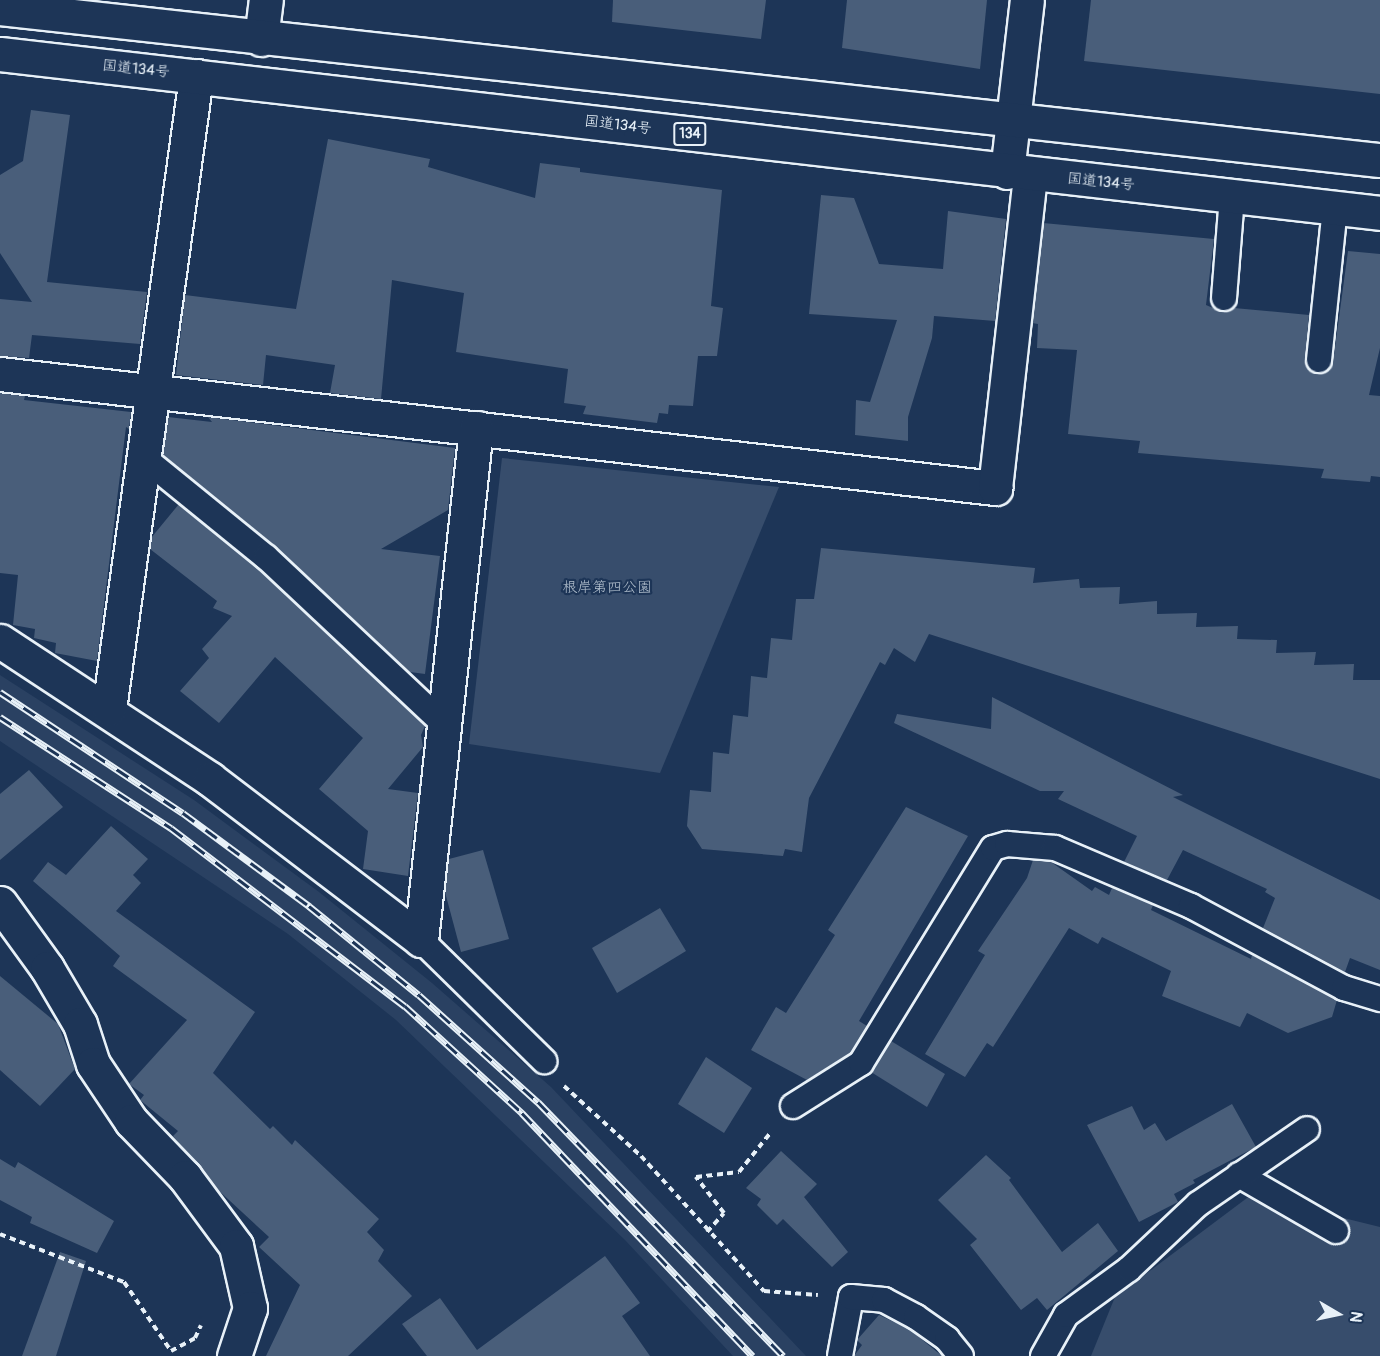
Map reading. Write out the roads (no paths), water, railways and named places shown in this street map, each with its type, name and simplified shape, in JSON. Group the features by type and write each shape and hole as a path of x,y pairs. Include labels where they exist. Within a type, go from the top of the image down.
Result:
{"main road":[{"path":"261,39 266,0"},
{"path":"0,374 995,488 1018,173 1012,122 1027,0"},
{"path":"0,8 1012,122 1380,160"},
{"name":"国道134号","path":"0,54 1380,213"},
{"path":"109,710 196,76"},
{"path":"421,940 476,428"},
{"path":"0,641 210,778 421,940"},
{"path":"0,903 47,968 80,1024 93,1064 131,1120 185,1177 236,1246 250,1308 234,1356"}],"lane":[{"path":"1224,298 1233,196"},
{"path":"1319,360 1335,208"},
{"path":"144,458 267,557 443,723"},
{"path":"793,1106 861,1063 993,848 1007,844 1055,848 1191,906 1344,988 1380,999"},
{"path":"421,940 544,1061"},
{"path":"1043,1356 1066,1315 1129,1269 1198,1204 1307,1129"},
{"path":"1239,1176 1336,1231"},
{"path":"840,1356 851,1297 884,1300 947,1339 961,1356"}],"railway":[{"path":"0,692 183,813 309,906 419,995 538,1102 783,1356"},
{"path":"0,717 171,828 405,1006 522,1113 753,1356"}],"park label":[{"name":"根岸第四公園","path":"607,588"}]}
